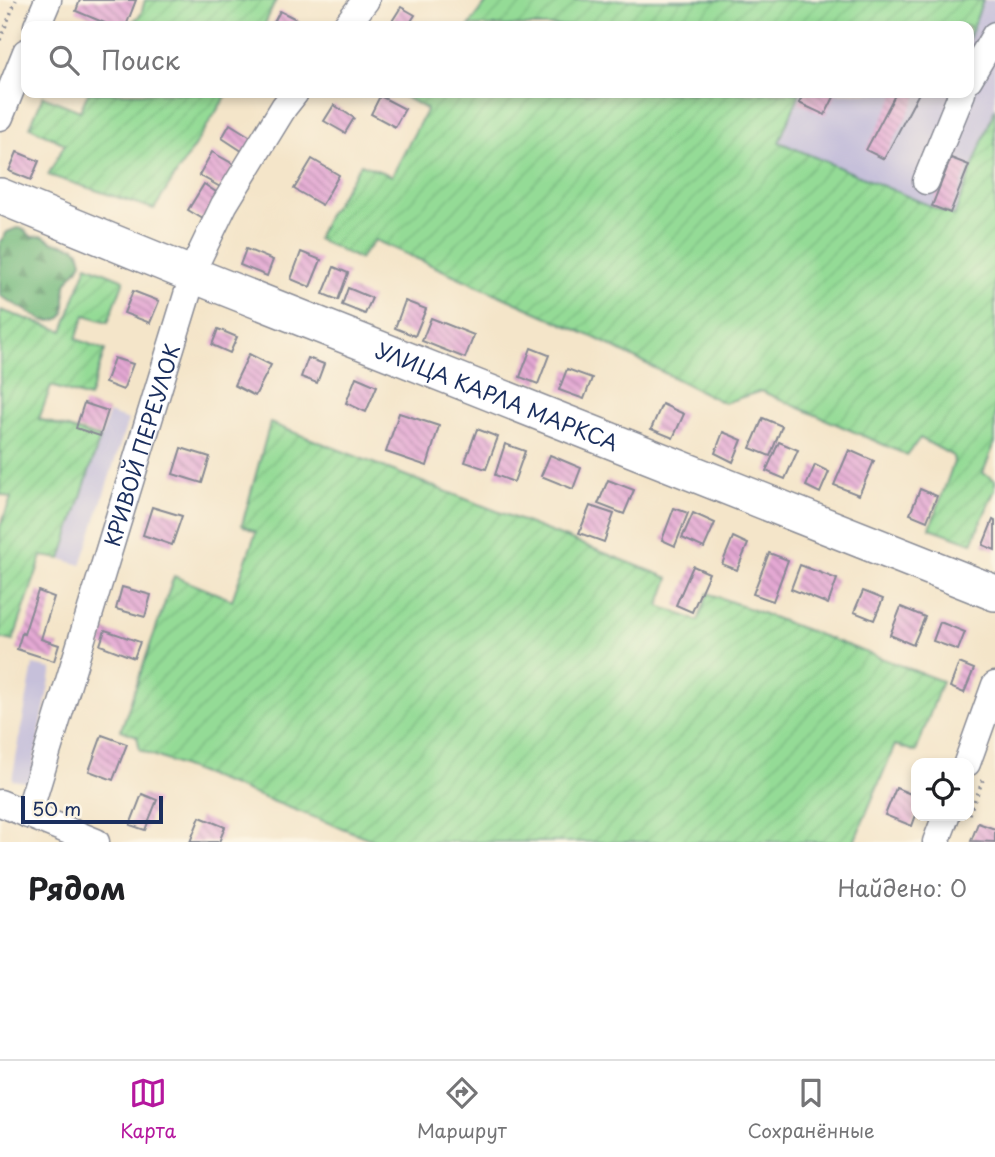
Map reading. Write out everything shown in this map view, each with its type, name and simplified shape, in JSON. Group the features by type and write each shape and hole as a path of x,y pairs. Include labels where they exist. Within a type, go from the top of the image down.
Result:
{"main road":[{"name":"УЛИЦА КАРЛА МАРКСА","path":"0,196 192,275 995,593"}],"street":[{"path":"39,21 48,0"},
{"path":"350,21 366,0"},
{"path":"974,70 995,34"},
{"path":"0,117 21,64"},
{"name":"КРИВОЙ ПЕРЕУЛОК","path":"28,814 192,275 224,205 291,98"},
{"path":"926,181 960,98"},
{"path":"975,771 995,685"},
{"path":"0,803 96,842"},
{"path":"936,842 944,821"}],"path":[{"path":"0,40 16,0"}],"shaded area":[{"path":"983,0 995,0 995,108 955,216 779,142 798,98 974,98 974,25"},
{"path":"109,413 128,420 81,565 61,559"},
{"path":"33,665 52,669 30,783 12,780"}],"green space":[{"path":"145,0 276,0 266,21 133,21 141,14"},
{"path":"488,0 983,0 974,25 974,21 473,21"},
{"path":"42,98 80,111 86,98 225,98 154,209 48,175 65,144 30,127"},
{"path":"406,98 798,98 779,142 954,216 995,108 995,442 983,473 995,480 995,489 972,543 930,528 954,462 953,456 920,438 907,455 761,391 724,403 595,338 375,240 359,259 317,239 328,215 361,164 392,176 427,109"},
{"path":"23,229 32,237 43,236 53,242 75,247 79,251 82,262 67,282 65,310 60,319 45,321 0,296 0,242 7,232"},
{"path":"87,265 124,280 108,322 85,315 76,339 105,350 89,398 51,386 39,419 100,438 61,559 42,556 13,641 0,638 0,527 11,498 0,494 0,310 63,331"},
{"path":"270,423 669,578 659,606 698,621 708,593 942,681 916,752 895,745 854,842 378,842 140,750 137,736 121,730 174,576 232,600 256,532 242,525"}],"building":[{"path":"80,0 136,0 128,21 100,21 76,11"},
{"path":"401,7 415,15 411,21 392,21"},
{"path":"280,11 298,20 298,21 275,21"},
{"path":"379,98 405,109 395,127 371,114"},
{"path":"802,98 834,98 825,115 799,103"},
{"path":"893,98 916,98 884,159 866,150"},
{"path":"334,105 354,118 345,133 324,121"},
{"path":"230,124 254,139 245,153 222,138"},
{"path":"17,152 39,161 31,180 9,171"},
{"path":"212,152 235,165 222,188 199,175"},
{"path":"951,158 969,165 950,213 932,206"},
{"path":"312,159 339,175 322,205 294,189"},
{"path":"204,184 219,194 203,219 188,210"},
{"path":"246,249 273,260 267,276 240,265"},
{"path":"301,252 321,260 310,287 291,279"},
{"path":"334,267 348,273 338,300 323,294"},
{"path":"348,288 372,298 365,314 342,305"},
{"path":"133,291 159,301 150,323 124,313"},
{"path":"405,301 426,309 415,336 395,328"},
{"path":"431,318 474,335 465,358 422,341"},
{"path":"218,329 237,337 230,353 212,345"},
{"path":"531,348 549,355 538,384 520,377"},
{"path":"249,354 271,365 255,396 234,385"},
{"path":"114,358 133,364 123,390 105,383"},
{"path":"308,358 324,364 317,383 301,377"},
{"path":"567,369 592,378 584,399 559,390"},
{"path":"356,377 377,386 366,412 346,403"},
{"path":"84,403 108,411 100,436 76,428"},
{"path":"662,404 684,414 673,438 651,429"},
{"path":"399,413 439,426 427,466 386,452"},
{"path":"763,418 782,426 770,456 750,448"},
{"path":"477,429 498,437 486,469 465,462"},
{"path":"723,432 742,440 733,462 715,453"},
{"path":"779,442 798,450 785,479 766,471"},
{"path":"505,444 525,451 514,482 495,475"},
{"path":"181,448 210,457 202,483 173,474"},
{"path":"849,450 874,461 859,495 834,485"},
{"path":"550,455 581,468 573,489 541,476"},
{"path":"815,465 829,472 820,493 806,486"},
{"path":"608,480 634,490 624,514 598,504"},
{"path":"920,489 937,496 927,521 910,514"},
{"path":"590,506 614,514 604,542 579,533"},
{"path":"152,507 182,516 172,545 143,535"},
{"path":"674,508 688,513 675,546 662,540"},
{"path":"693,513 715,523 704,548 682,538"},
{"path":"993,520 995,521 995,550 983,545"},
{"path":"733,537 748,544 737,570 722,564"},
{"path":"769,553 788,560 773,601 753,594"},
{"path":"800,565 837,579 828,604 791,589"},
{"path":"693,566 709,573 692,612 676,605"},
{"path":"122,587 151,595 145,617 116,609"},
{"path":"38,591 54,597 41,639 59,645 54,661 17,649"},
{"path":"863,591 883,599 874,620 854,612"},
{"path":"901,607 925,617 913,645 890,635"},
{"path":"940,622 965,632 958,650 933,641"},
{"path":"105,630 140,642 134,658 100,645"},
{"path":"959,663 974,669 964,693 950,687"},
{"path":"102,735 127,744 113,780 89,771"},
{"path":"896,788 911,794 912,826 885,815"},
{"path":"142,794 157,800 145,830 130,825"},
{"path":"200,817 225,827 219,842 190,842"},
{"path":"978,823 995,829 995,842 971,841"}]}
